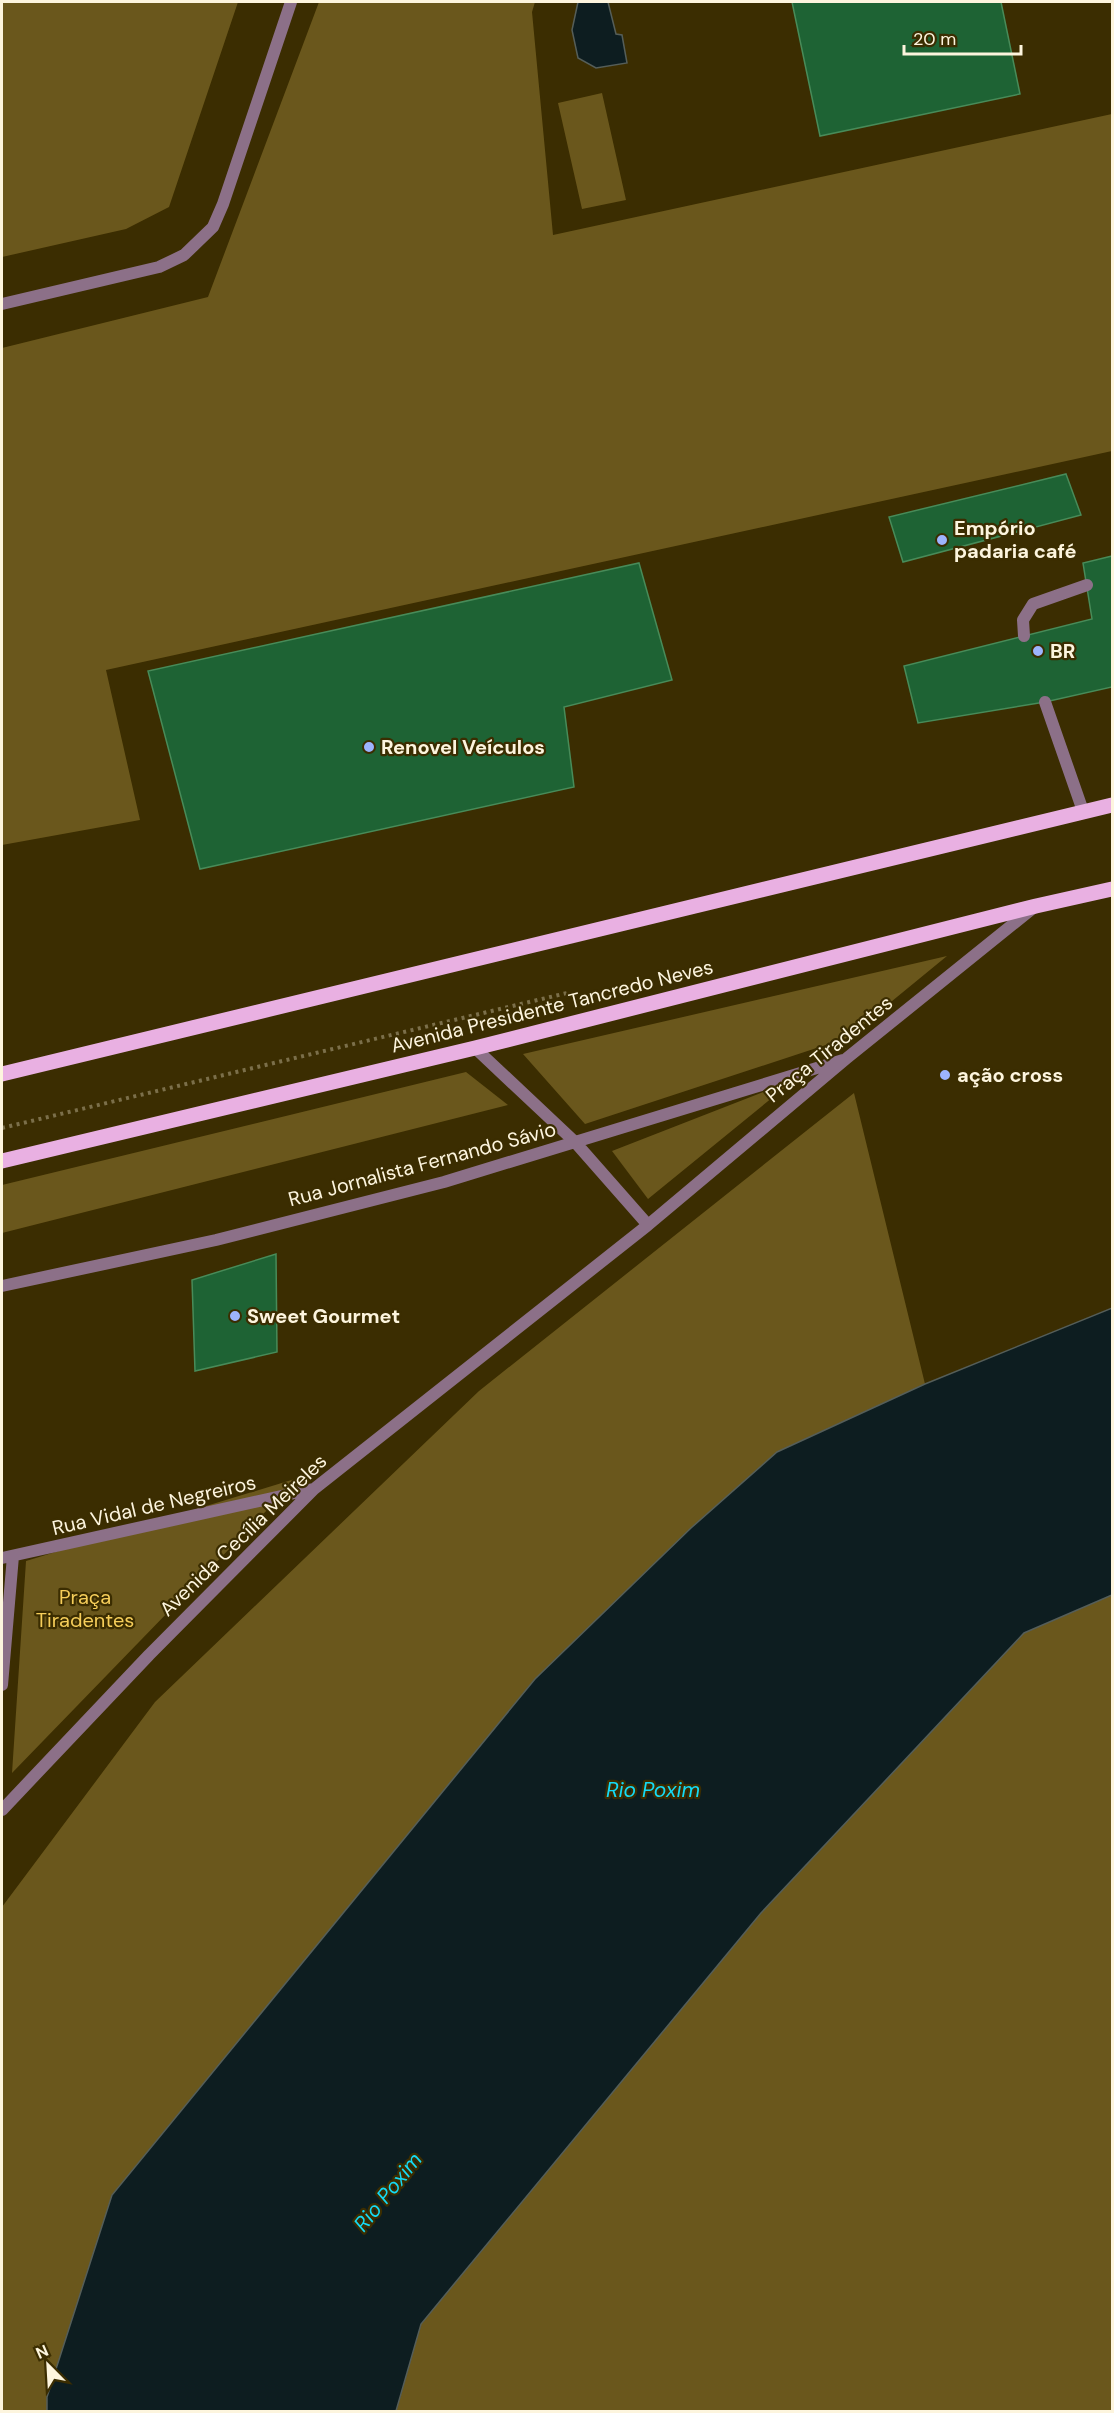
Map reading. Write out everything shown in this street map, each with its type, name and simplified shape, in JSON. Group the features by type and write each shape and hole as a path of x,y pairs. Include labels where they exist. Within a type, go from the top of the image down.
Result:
{"main road":[{"path":"2,1074 1113,805"},
{"name":"Avenida Presidente Tancredo Neves","path":"2,1161 476,1048 1036,906 1113,889"}],"street":[{"path":"2,304 159,267 184,255 197,245 213,227 223,204 291,2"},
{"path":"1024,636 1023,620 1033,604 1087,585"},
{"path":"1045,702 1083,811"},
{"name":"Praça Tiradentes","path":"648,1225 847,1058 1036,906"},
{"path":"476,1048 575,1142 648,1225"},
{"name":"Rua Jornalista Fernando Sávio","path":"2,1286 227,1237 444,1182 847,1058"},
{"name":"Avenida Cecília Meireles","path":"2,1810 149,1654 314,1489 648,1225"},
{"name":"Rua Vidal de Negreiros","path":"7,1557 314,1489"},
{"path":"2,1685 7,1557"}],"path":[{"path":"2,1128 568,993"}],"green space":[{"path":"2,2 238,2 169,207 126,229 2,257"},
{"path":"319,2 535,2 532,12 553,235 1112,114 1112,451 106,670 140,820 2,845 2,348 208,297"},
{"path":"602,93 626,200 582,209 558,103"},
{"path":"947,956 847,1038 585,1124 523,1054"},
{"path":"466,1072 508,1105 2,1233 2,1185"},
{"path":"794,1080 648,1199 612,1151"},
{"path":"854,1093 925,1384 777,1452 112,2195 47,2397 47,2411 2,2411 2,1907 155,1702 479,1391"},
{"name":"Praça Tiradentes","path":"298,1478 12,1773 26,1561"},
{"path":"1112,1595 1112,2411 396,2412 421,2324 761,1913 1024,1633"}],"water":[{"path":"578,2 608,2 616,34 622,35 627,63 596,68 578,58 572,30"},
{"name":"Rio Poxim","path":"1112,1308 1112,1595 1024,1633 761,1913 421,2324 396,2411 47,2411 47,2397 112,2195 535,1679 691,1528 777,1452 925,1384"}],"building":[{"path":"792,2 1001,2 1020,94 820,136"},
{"name":"Empório padaria café","path":"1066,474 1081,515 903,562 889,517"},
{"name":"BR","path":"1112,556 1112,687 1045,702 918,723 904,666 1092,619 1083,563"},
{"name":"Renovel Veículos","path":"639,563 672,680 564,707 574,787 200,869 148,671"},
{"name":"Sweet Gourmet","path":"276,1254 277,1352 195,1371 192,1280"}],"place":[{"name":"Empório padaria café","path":"942,540"},
{"name":"BR","path":"1038,651"},
{"name":"Renovel Veículos","path":"369,747"},
{"name":"ação cross","path":"945,1075"},
{"name":"Sweet Gourmet","path":"235,1316"}]}
